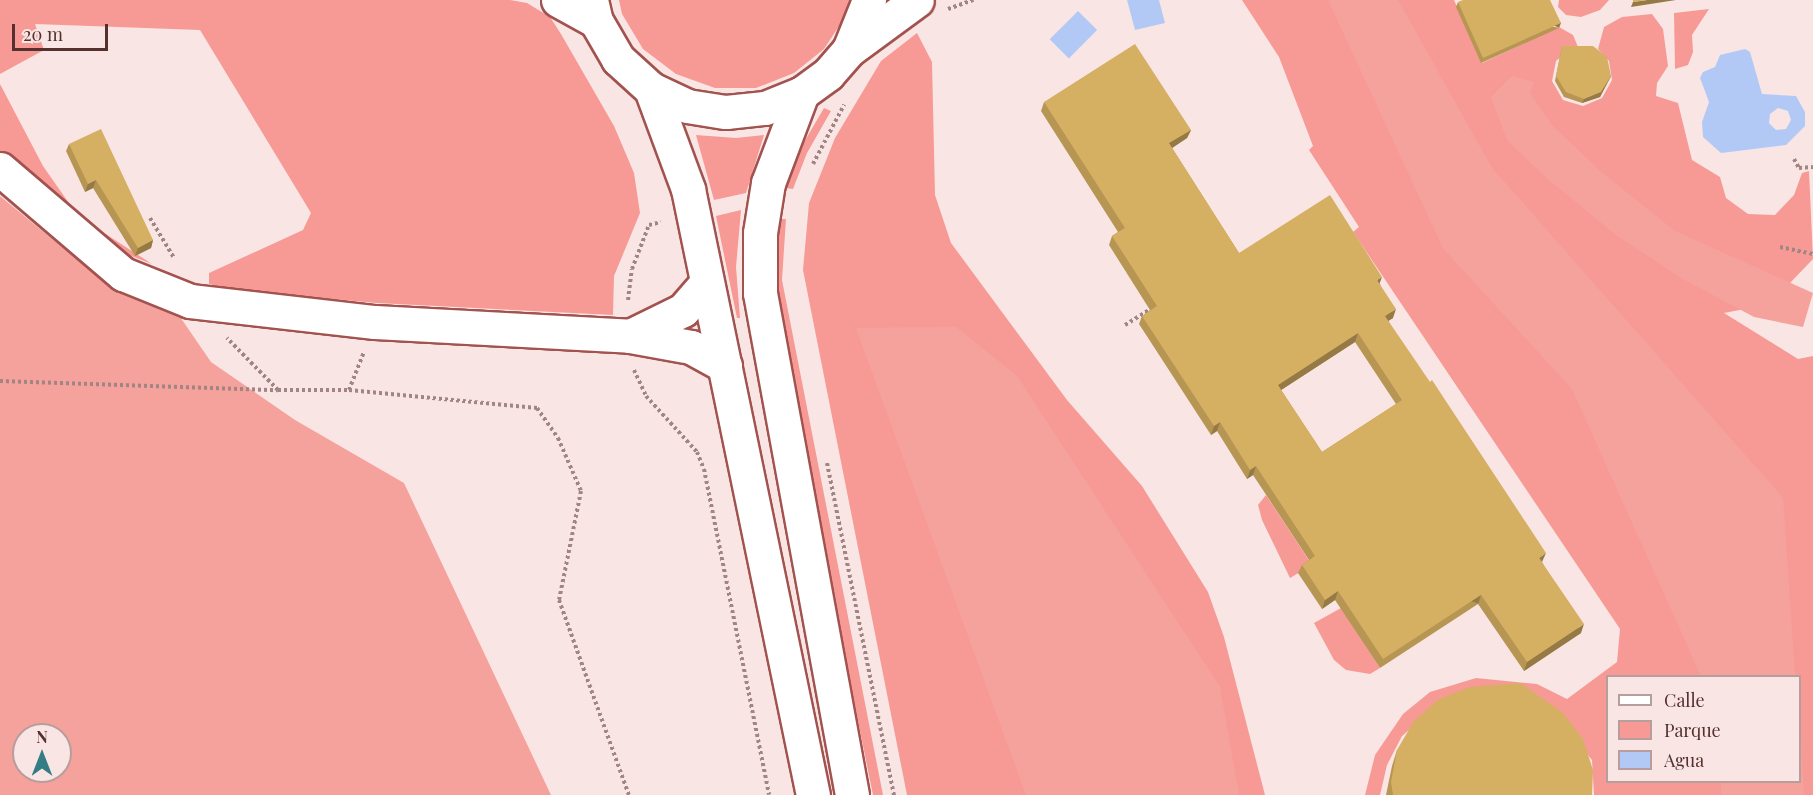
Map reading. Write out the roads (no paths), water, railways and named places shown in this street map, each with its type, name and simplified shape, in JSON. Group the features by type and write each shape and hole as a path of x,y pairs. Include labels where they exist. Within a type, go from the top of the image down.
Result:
{"main road":[{"path":"558,0 594,10 618,59 651,89 687,106 726,112 765,108 802,93 828,74 849,50 869,0"},
{"path":"849,50 927,6"},
{"path":"651,89 688,189 813,795"},
{"path":"802,93 768,183 758,272 765,340 852,795"},
{"path":"0,169 123,274 190,301 375,322 630,336 691,347 725,366"},
{"path":"630,336 683,310 706,284"}],"water":[{"path":"1127,0 1159,0 1165,23 1135,30"},
{"path":"1078,11 1097,30 1069,58 1050,39"},
{"path":"1745,49 1750,52 1762,94 1796,96 1805,112 1805,126 1786,145 1721,153 1703,137 1702,122 1709,102 1700,78 1703,72 1715,67 1720,55","holes":["1778,108 1788,111 1791,120 1786,129 1776,130 1769,123 1770,114"]}]}
